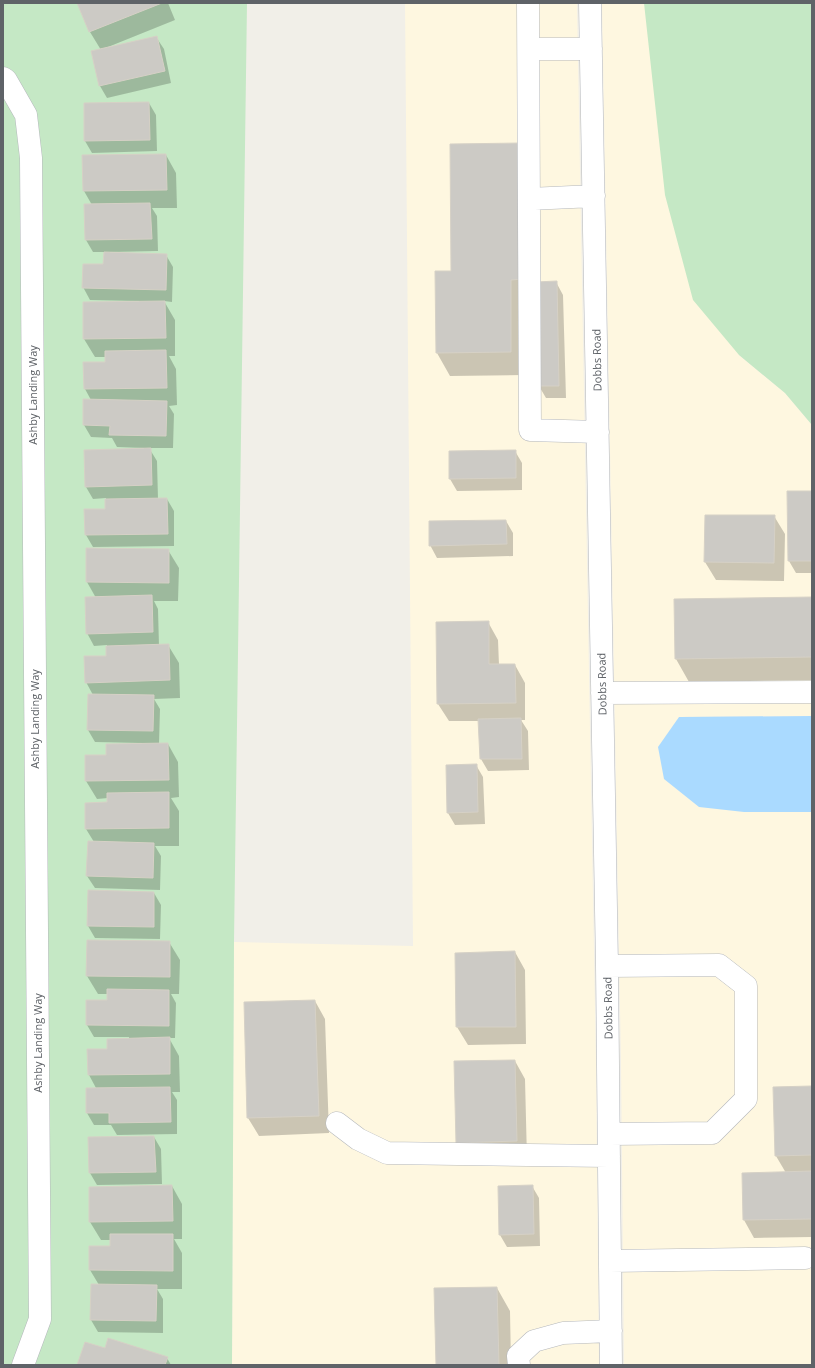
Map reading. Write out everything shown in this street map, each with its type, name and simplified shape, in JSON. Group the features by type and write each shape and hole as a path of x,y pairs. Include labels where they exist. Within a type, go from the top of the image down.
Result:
{"street":[{"path":"528,3 530,430 598,432"},
{"name":"Dobbs Road","path":"590,3 607,966 611,1365"},
{"path":"529,49 590,49"},
{"name":"Ashby Landing Way","path":"3,78 6,80 26,115 31,158 40,1319 23,1365"},
{"path":"529,199 594,196"},
{"path":"602,693 812,692"},
{"path":"337,1123 358,1138 387,1153 609,1145 712,1133 746,1099 746,986 719,965 607,966"},
{"path":"610,1261 805,1258"},
{"path":"519,1365 518,1356 534,1341 563,1333 611,1331"}],"shaded area":[{"path":"405,3 577,3 596,1064 599,1365 232,1365 234,942 413,946"},
{"path":"602,3 644,3 739,355 785,393 812,425 812,716 679,717 744,812 812,812 812,1365 624,1365 621,1063"}],"green space":[{"path":"3,3 247,3 234,942 232,1365 3,1365"},
{"path":"644,3 812,3 812,425 785,393 739,355 693,300 665,195"}],"water":[{"path":"812,716 812,812 744,812 699,807 664,779 658,747 679,717"}],"building":[{"path":"77,3 162,3 89,32"},
{"path":"157,36 165,71 99,86 91,51"},
{"path":"149,102 150,140 84,141 84,103"},
{"path":"522,143 523,279 511,280 511,352 436,353 435,271 451,271 450,144"},
{"path":"166,154 167,190 83,191 82,155"},
{"path":"150,203 152,239 85,240 84,204"},
{"path":"104,252 167,254 166,290 82,288 83,264 103,264"},
{"path":"557,281 559,386 538,386 536,282"},
{"path":"165,301 166,338 83,339 83,302"},
{"path":"166,350 167,388 84,389 83,362 105,362 105,351"},
{"path":"83,399 167,401 166,436 109,435 110,426 83,425"},
{"path":"151,448 152,485 85,487 84,450"},
{"path":"516,450 516,478 449,479 449,451"},
{"path":"787,491 812,491 812,561 788,561"},
{"path":"167,498 168,534 85,535 84,509 105,509 105,499"},
{"path":"705,515 775,515 774,563 704,562"},
{"path":"506,520 507,544 429,546 429,521"},
{"path":"86,548 169,549 169,583 86,582"},
{"path":"152,595 153,632 86,634 85,597"},
{"path":"812,597 812,657 675,659 674,599"},
{"path":"489,621 489,664 515,664 516,703 437,704 436,622"},
{"path":"169,644 170,680 85,683 84,656 106,656 106,646"},
{"path":"88,694 154,695 153,731 87,730"},
{"path":"521,718 522,759 480,759 478,719"},
{"path":"168,743 169,780 85,781 85,755 106,755 106,744"},
{"path":"477,764 478,812 447,813 446,765"},
{"path":"169,792 169,828 85,829 85,803 107,802 107,793"},
{"path":"88,841 154,843 153,878 86,876"},
{"path":"88,890 154,892 154,927 87,926"},
{"path":"87,940 170,941 170,977 86,976"},
{"path":"515,951 516,1027 456,1027 455,953"},
{"path":"107,989 169,990 169,1026 86,1025 86,1000 107,1000"},
{"path":"315,1000 319,1116 247,1118 244,1002"},
{"path":"170,1037 170,1074 88,1075 87,1049 107,1049 107,1039"},
{"path":"515,1060 517,1141 456,1143 454,1061"},
{"path":"812,1086 812,1155 775,1156 773,1087"},
{"path":"170,1087 171,1122 109,1123 109,1113 86,1113 86,1088"},
{"path":"154,1136 156,1172 89,1173 88,1137"},
{"path":"812,1171 812,1219 743,1220 742,1173"},
{"path":"172,1185 173,1221 89,1222 89,1187"},
{"path":"533,1185 534,1234 499,1235 498,1186"},
{"path":"110,1234 173,1234 173,1271 89,1270 89,1246 110,1246"},
{"path":"91,1284 157,1285 156,1321 90,1320"},
{"path":"497,1287 499,1365 436,1365 434,1288"},
{"path":"108,1338 168,1357 165,1365 77,1365 85,1342 105,1348"}]}
